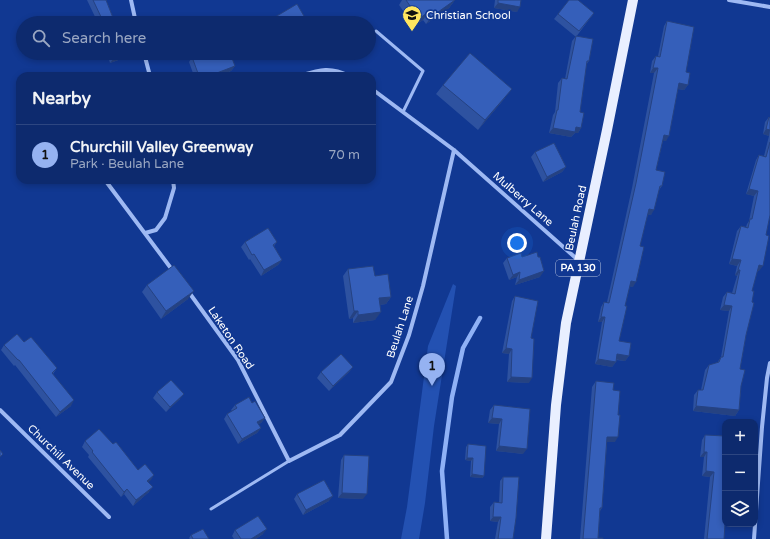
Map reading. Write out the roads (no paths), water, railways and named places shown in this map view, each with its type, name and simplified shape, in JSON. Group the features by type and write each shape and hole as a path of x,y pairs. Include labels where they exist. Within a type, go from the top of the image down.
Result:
{"main road":[{"name":"Beulah Road","path":"546,539 556,405 566,323 633,0"}],"street":[{"path":"131,0 134,16"},
{"path":"729,0 770,7"},
{"path":"146,60 149,72"},
{"path":"312,72 321,69 340,72"},
{"path":"376,91 454,150"},
{"name":"Mulberry Lane","path":"454,150 580,261"},
{"name":"Beulah Lane","path":"289,461 340,435 391,382 409,335 423,286 454,150"},
{"path":"108,184 177,276"},
{"path":"145,233 156,230 165,218 174,188 173,184"},
{"name":"Laketon Road","path":"186,289 238,360 289,461"},
{"path":"754,539 766,378 770,363"},
{"name":"Churchill Avenue","path":"0,410 109,517"}],"lane":[{"path":"376,31 423,71 403,112"},
{"path":"211,509 289,461"}],"waterway":[{"path":"447,539 442,471 452,397 463,348 480,318"}],"place":[{"name":"Christian School","path":"412,32"},
{"name":"Churchill Valley Greenway","path":"432,386"}]}
